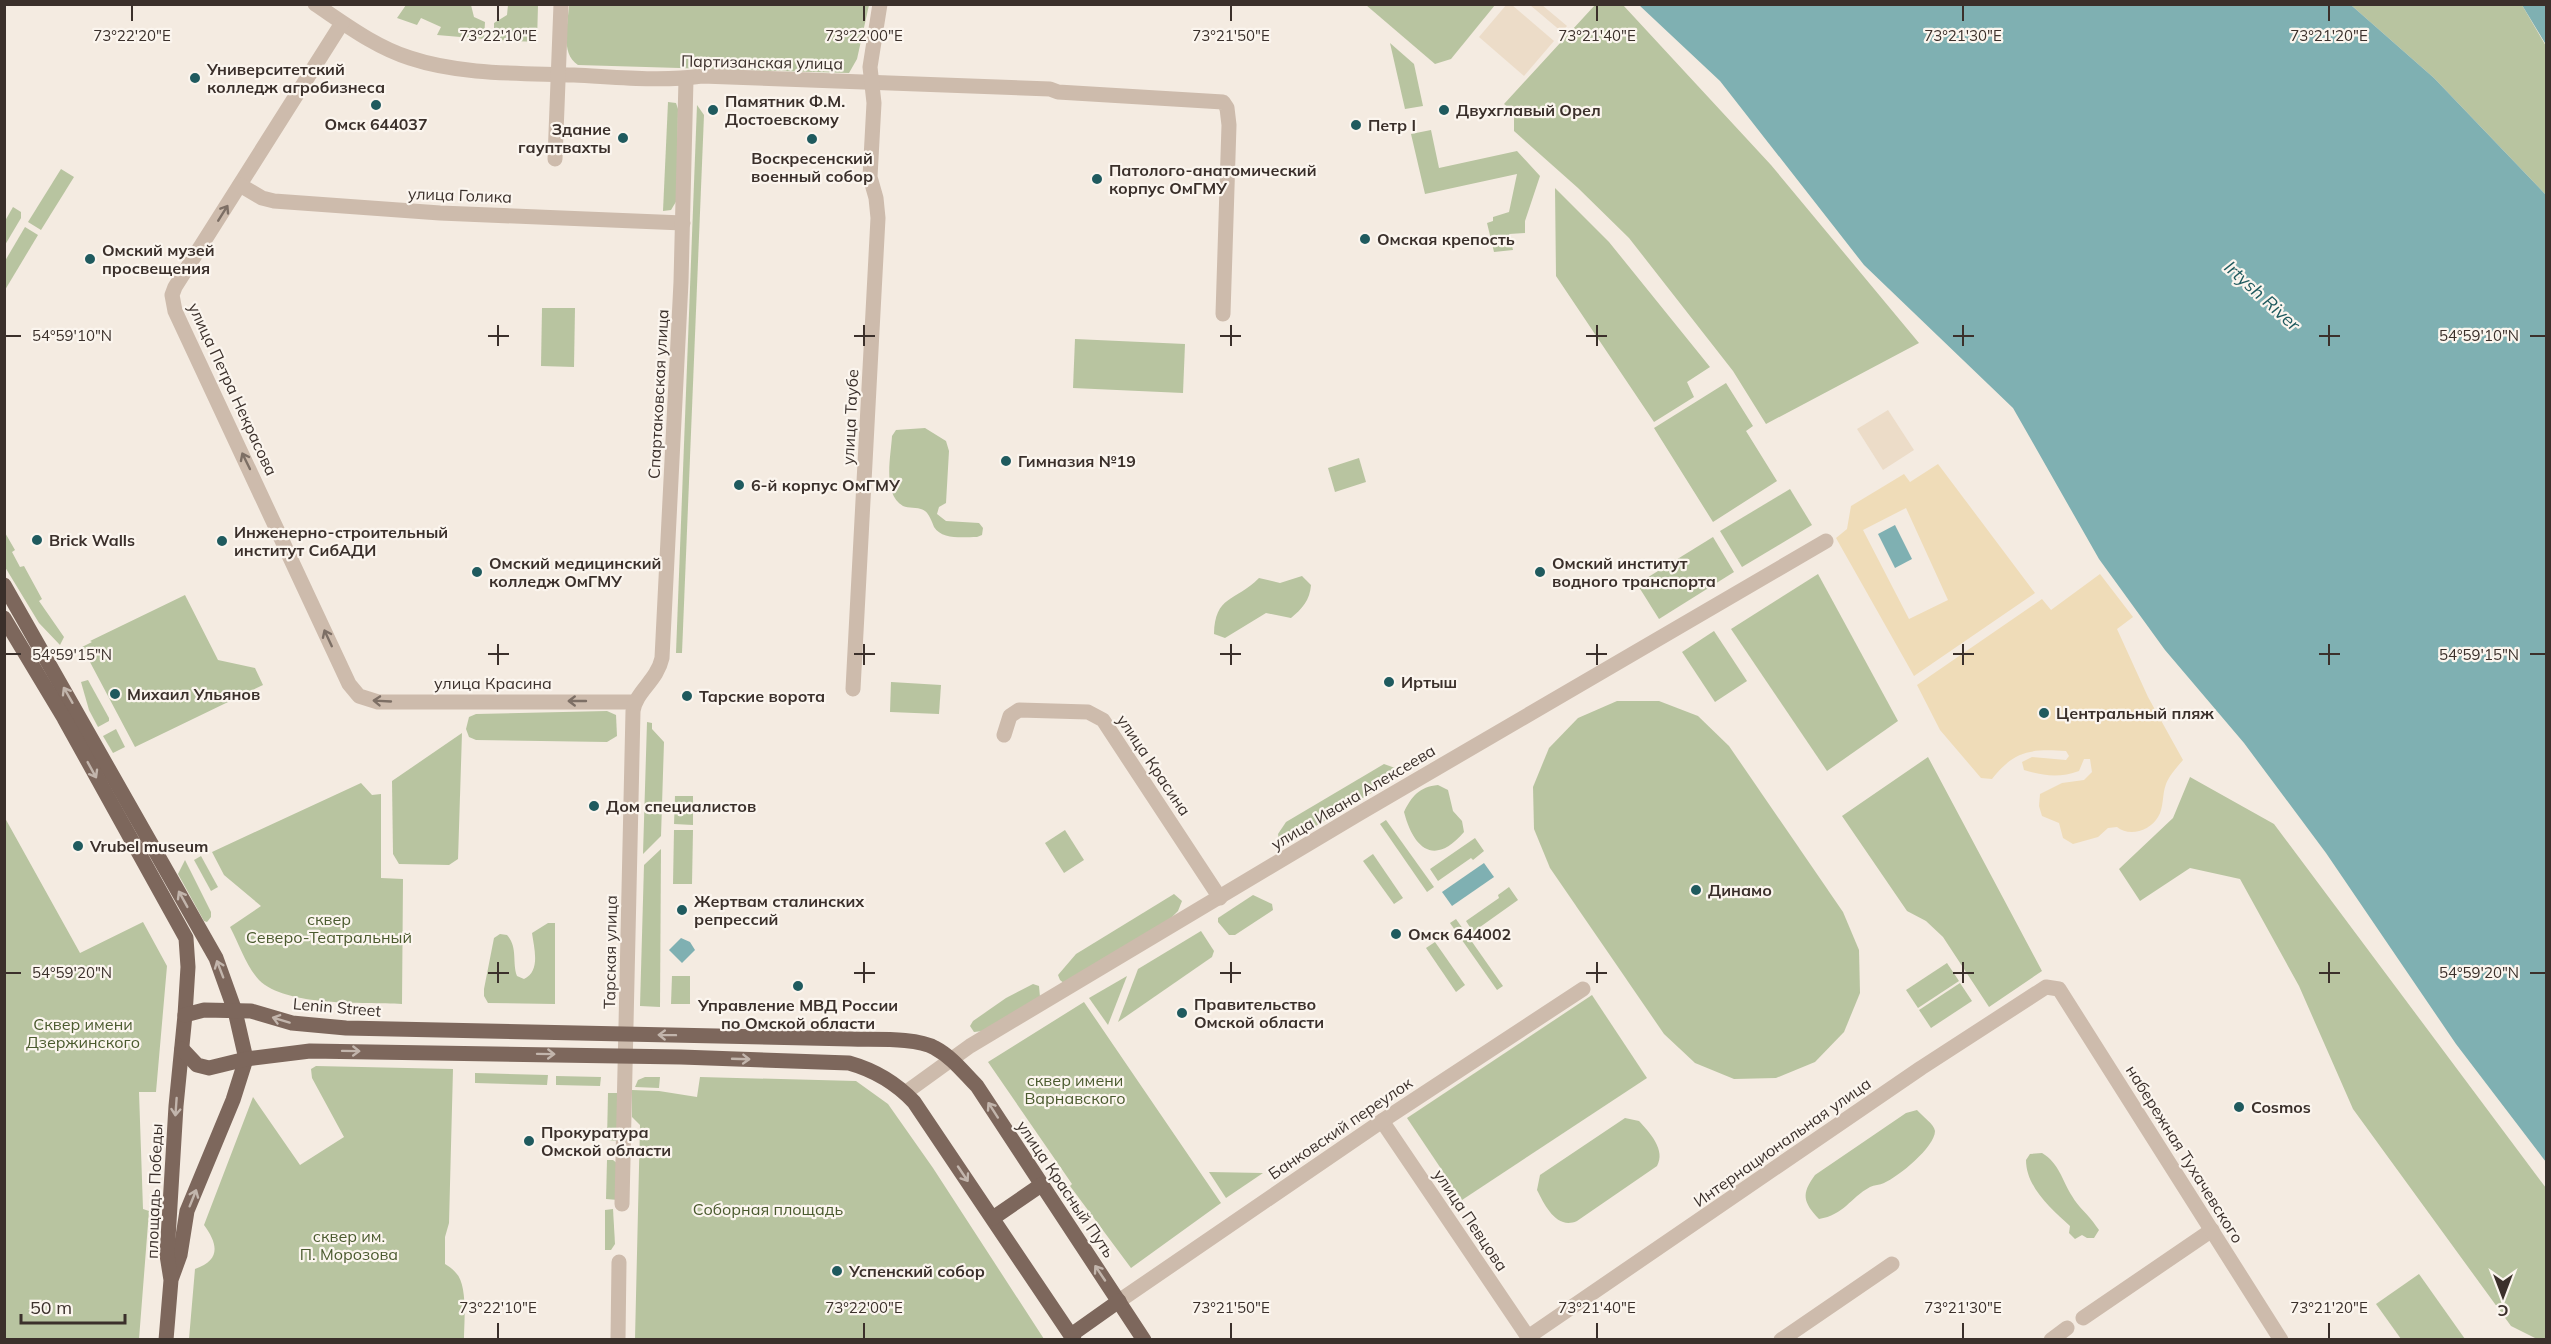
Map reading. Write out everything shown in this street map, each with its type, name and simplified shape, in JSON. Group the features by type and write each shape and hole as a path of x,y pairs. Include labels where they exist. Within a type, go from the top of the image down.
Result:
{"main road":[{"path":"4,585 211,949 235,1011 246,1059"},
{"name":"площадь Победы","path":"4,618 64,718 186,938 188,967 185,1016 186,1053 176,1106 167,1255 171,1280"},
{"path":"185,1016 204,1010 235,1011"},
{"name":"Lenin Street","path":"235,1011 251,1011 292,1023 313,1025 459,1032 851,1039"},
{"path":"459,1032 459,1053"},
{"name":"улица Красный Путь","path":"851,1039 921,1043 934,1047 953,1060 977,1086 1144,1340"},
{"path":"186,1053 197,1065 209,1068 246,1059 292,1052 343,1050 849,1063 878,1074 914,1102 1072,1337 1119,1301"},
{"name":"площадь Победы","path":"171,1280 180,1255 187,1212 233,1100 246,1059"},
{"path":"993,1218 1041,1185"},
{"path":"166,1340 171,1280"}],"street":[{"name":"Партизанская улица","path":"315,4 390,51 419,61 463,69 558,75 686,78 702,76 1050,89 1058,92 1223,102 1227,108 1229,125 1223,314"},
{"path":"555,159 561,4"},
{"name":"улица Таубе","path":"853,689 878,218 876,198 870,177 874,103 870,67 880,4"},
{"name":"улица Петра Некрасова","path":"342,22 175,287 173,303 354,691"},
{"name":"Спартаковская улица","path":"635,702 654,680 663,658 683,223 686,78"},
{"name":"улица Голика","path":"240,185 262,198 274,201 440,213 683,223"},
{"name":"улица Ивана Алексеева","path":"905,1093 970,1046 1380,801 1826,542"},
{"name":"улица Красина","path":"354,691 366,700 378,702 635,702"},
{"name":"Тарская улица","path":"622,1204 635,702"},
{"name":"улица Красина","path":"1004,735 1010,716 1019,710 1088,712 1103,720 1220,898"},
{"name":"Интернациональная улица","path":"1529,1338 2031,995 2046,987 2059,989"},
{"name":"Банковский переулок","path":"1119,1301 1382,1121 1584,989"},
{"name":"набережная Тухачевского","path":"2059,989 2281,1340"},
{"name":"улица Певцова","path":"1382,1121 1529,1338"},
{"path":"2083,1318 2212,1230"},
{"path":"618,1340 619,1262"},
{"path":"1781,1340 1892,1264"},
{"path":"2051,1340 2067,1328"}],"green space":[{"path":"406,5 471,5 474,17 485,22 484,39 437,35 441,27 421,18 417,25 397,18"},
{"path":"508,5 538,5 537,42 494,40 494,23 507,15"},
{"path":"569,5 869,5 857,59 849,73 578,65 572,60 567,46"},
{"path":"1366,5 1495,5 1451,59 1435,64"},
{"path":"1595,5 1623,5 1771,165 1919,343 1766,424 1733,371 1629,238 1578,188 1514,131 1514,112 1504,104"},
{"path":"2351,5 2522,5 2546,46 2546,195 2434,78"},
{"path":"1390,43 1414,64 1423,106 1405,109"},
{"path":"668,102 676,103 678,109 677,200 671,210 663,211"},
{"path":"697,105 704,115 682,653 676,653"},
{"path":"1431,130 1439,168 1517,151 1540,176 1525,221 1525,233 1509,234 1513,250 1494,252 1487,223 1493,221 1493,217 1509,212 1517,174 1425,194 1411,134"},
{"path":"61,169 74,177 41,230 28,222"},
{"path":"1555,188 1609,242 1710,367 1687,382 1694,397 1654,422 1556,276"},
{"path":"13,207 21,212 21,218 5,245 5,221"},
{"path":"25,227 38,235 5,290 5,261"},
{"path":"542,308 575,308 574,367 541,366"},
{"path":"1075,339 1185,344 1183,393 1073,388"},
{"path":"1726,383 1753,426 1746,431 1777,481 1713,522 1654,428"},
{"path":"925,428 946,441 949,451 946,503 939,507 937,514 946,521 979,523 983,528 982,535 959,537 942,534 934,527 925,511 903,506 892,493 889,474 892,436 896,430"},
{"path":"1359,458 1366,482 1335,492 1328,468"},
{"path":"1790,489 1812,525 1742,567 1720,531"},
{"path":"4,531 15,550 12,552 20,567 24,566 42,599 39,601 64,637 60,645 39,623 5,567"},
{"path":"1713,537 1734,572 1659,619 1637,584"},
{"path":"1818,574 1898,721 1827,771 1731,629"},
{"path":"1302,576 1311,585 1309,595 1305,604 1291,618 1266,613 1225,638 1214,634 1215,621 1222,605 1259,578 1280,583"},
{"path":"185,595 218,660 255,668 263,685 135,747 82,647"},
{"path":"1714,631 1747,681 1715,702 1682,652"},
{"path":"88,680 109,718 109,721 98,727 89,710 81,682"},
{"path":"891,682 941,685 939,714 890,712"},
{"name":"Динамо","path":"1617,701 1659,701 1698,716 1729,746 1843,912 1859,950 1860,993 1844,1032 1815,1062 1776,1078 1734,1079 1695,1063 1664,1034 1550,868 1534,829 1533,787 1549,748 1578,718"},
{"path":"607,711 616,715 617,736 607,742 476,740 469,737 466,729 469,717 476,714"},
{"path":"647,722 652,723 652,729 664,742 661,836 643,854"},
{"path":"116,729 125,747 113,753 103,736"},
{"path":"462,733 458,859 449,865 399,864 393,854 392,781"},
{"path":"1928,757 2042,971 1989,1007 1943,937 1926,921 1907,911 1842,816"},
{"path":"1384,764 1395,768 1398,777 1289,842 1279,840 1278,834 1286,822"},
{"path":"2190,777 2274,824 2546,1188 2546,1339 2537,1339 2511,1326 2353,1109 2299,986 2240,879 2190,868 2140,901 2119,869 2173,818"},
{"name":"сквер Северо-Театральный","path":"361,783 372,795 381,794 381,878 403,879 402,1004 347,1003 306,999 271,989 259,980 246,962 230,927 261,906 224,875 212,852"},
{"path":"1438,785 1448,790 1453,811 1462,821 1464,832 1444,849 1435,851 1420,844 1408,825 1404,812 1417,793"},
{"path":"675,796 693,796 693,825 674,824"},
{"name":"Сквер имени Дзержинского","path":"5,818 80,953 143,922 167,966 156,1092 139,1092 143,1209 149,1211 139,1339 5,1339"},
{"path":"1386,820 1434,887 1427,892 1380,824"},
{"path":"674,830 693,830 692,884 673,884"},
{"path":"1065,830 1084,860 1064,873 1045,843"},
{"path":"1475,838 1484,851 1438,881 1430,869"},
{"path":"661,849 660,1007 640,1006 644,865"},
{"path":"1373,854 1403,898 1394,904 1363,861"},
{"path":"201,856 218,887 211,891 194,860"},
{"path":"185,860 211,912 211,917 207,922 204,921 178,874"},
{"path":"1509,887 1518,900 1473,932 1466,921 1499,898 1498,895"},
{"path":"1174,894 1182,901 1178,911 1169,920 1065,984 1060,980 1058,975 1076,954"},
{"path":"1253,895 1272,904 1273,910 1235,935 1229,935 1218,922 1218,918"},
{"path":"1456,919 1503,986 1497,990 1450,923"},
{"path":"548,923 555,923 555,1004 488,1003 484,996 484,989 494,938 500,934 507,935 514,950 517,976 524,979 533,971 535,965 532,933"},
{"path":"1201,931 1214,951 1212,957 1118,1022 1138,969"},
{"path":"1435,942 1465,985 1456,992 1426,948"},
{"path":"1947,963 1959,981 1918,1008 1906,990"},
{"path":"672,976 690,976 690,1004 671,1004"},
{"path":"1127,976 1108,1025 1089,998"},
{"path":"1960,983 1972,1001 1931,1028 1919,1010"},
{"path":"1033,984 1039,986 1040,997 983,1031 974,1032 970,1026 973,1021 1006,998"},
{"path":"1592,995 1647,1078 1462,1200 1407,1118"},
{"name":"сквер имени Варнавского","path":"1084,1002 1221,1203 1131,1268 1070,1186 1072,1184 988,1062"},
{"name":"сквер им. П. Морозова","path":"316,1066 453,1069 449,1223 445,1237 445,1264 456,1273 462,1286 464,1339 189,1339 195,1269 209,1261 214,1251 212,1239 204,1225 253,1097 300,1165 344,1137 312,1078 311,1069"},
{"path":"475,1073 548,1075 547,1085 475,1083"},
{"path":"556,1076 601,1077 600,1086 556,1085"},
{"path":"645,1077 660,1077 659,1088 635,1087 638,1080"},
{"name":"Соборная площадь","path":"700,1077 856,1081 888,1104 933,1168 1044,1339 635,1339 640,1125 632,1117 632,1090 659,1091 697,1097"},
{"path":"608,1093 620,1093 619,1141 607,1140"},
{"path":"1917,1110 1935,1131 1923,1153 1890,1180 1870,1187 1835,1214 1819,1219 1810,1208 1806,1198 1807,1188 1815,1175 1906,1113"},
{"path":"1625,1118 1639,1121 1656,1142 1660,1154 1657,1166 1577,1221 1563,1222 1552,1215 1537,1190 1540,1175"},
{"path":"2042,1153 2056,1167 2074,1200 2099,1230 2094,1238 2082,1235 2075,1239 2069,1233 2070,1226 2048,1205 2035,1188 2027,1170 2026,1160 2030,1154"},
{"path":"607,1160 613,1160 618,1164 618,1200 606,1199"},
{"path":"1209,1172 1263,1173 1226,1198"},
{"path":"613,1209 615,1244 611,1250 605,1250 605,1210"},
{"path":"2419,1274 2465,1339 2401,1339 2376,1304"}],"sand":[{"path":"1938,464 2035,593 1914,676 1836,538 1847,529 1851,506 1904,474 1910,482","holes":["1906,508 1948,600 1909,619 1863,530"]},
{"name":"Центральный пляж","path":"2100,574 2133,617 2117,629 2148,697 2183,760 2167,781 2160,813 2150,826 2133,832 2117,827 2108,828 2098,837 2073,844 2063,838 2059,823 2042,816 2039,806 2040,794 2062,783 2084,780 2092,772 2090,759 2084,759 2079,771 2065,775 2045,775 2024,770 2022,762 2032,757 2066,760 2069,756 2066,751 2033,751 2008,762 1992,779 1981,778 1940,730 1917,685 2042,599 2051,610"}],"shaded area":[{"path":"1507,4 1512,5 1554,41 1524,76 1479,37"},
{"path":"1530,5 1542,5 1567,26 1562,32"},
{"path":"1888,410 1914,450 1883,470 1857,429"}],"water":[{"name":"Irtysh River","path":"1639,5 2351,5 2434,78 2546,195 2546,1162 2456,1044 2326,853 2244,743 2165,650 2099,559 2013,408 1864,265 1720,81"},
{"path":"2522,5 2546,5 2546,46 2545,43"},
{"path":"1895,525 1912,559 1895,568 1878,534"},
{"path":"1484,863 1494,877 1452,906 1442,892"},
{"path":"681,938 690,942 695,950 682,963 669,950"}],"place":[{"name":"Университетский колледж агробизнеса","path":"195,78"},
{"name":"Омск 644037","path":"376,105"},
{"name":"Памятник Ф.М. Достоевскому","path":"713,110"},
{"name":"Двухглавый Орел","path":"1444,110"},
{"name":"Петр I","path":"1356,125"},
{"name":"Здание гауптвахты","path":"623,138"},
{"name":"Воскресенский военный собор","path":"812,139"},
{"name":"Патолого-анатомический корпус ОмГМУ","path":"1097,179"},
{"name":"Омская крепость","path":"1365,239"},
{"name":"Омский музей просвещения","path":"90,259"},
{"name":"Гимназия №19","path":"1006,461"},
{"name":"6-й корпус ОмГМУ","path":"739,485"},
{"name":"Brick Walls","path":"37,540"},
{"name":"Инженерно-строительный институт СибАДИ","path":"222,541"},
{"name":"Омский медицинский колледж ОмГМУ","path":"477,572"},
{"name":"Омский институт водного транспорта","path":"1540,572"},
{"name":"Иртыш","path":"1389,682"},
{"name":"Михаил Ульянов","path":"115,694"},
{"name":"Тарские ворота","path":"687,696"},
{"name":"Центральный пляж","path":"2044,713"},
{"name":"Дом специалистов","path":"594,806"},
{"name":"Vrubel museum","path":"78,846"},
{"name":"Динамо","path":"1696,890"},
{"name":"Жертвам сталинских репрессий","path":"682,910"},
{"name":"Омск 644002","path":"1396,934"},
{"name":"Управление МВД России по Омской области","path":"798,986"},
{"name":"Правительство Омской области","path":"1182,1013"},
{"name":"Cosmos","path":"2239,1107"},
{"name":"Прокуратура Омской области","path":"529,1141"},
{"name":"Успенский собор","path":"837,1271"}]}
